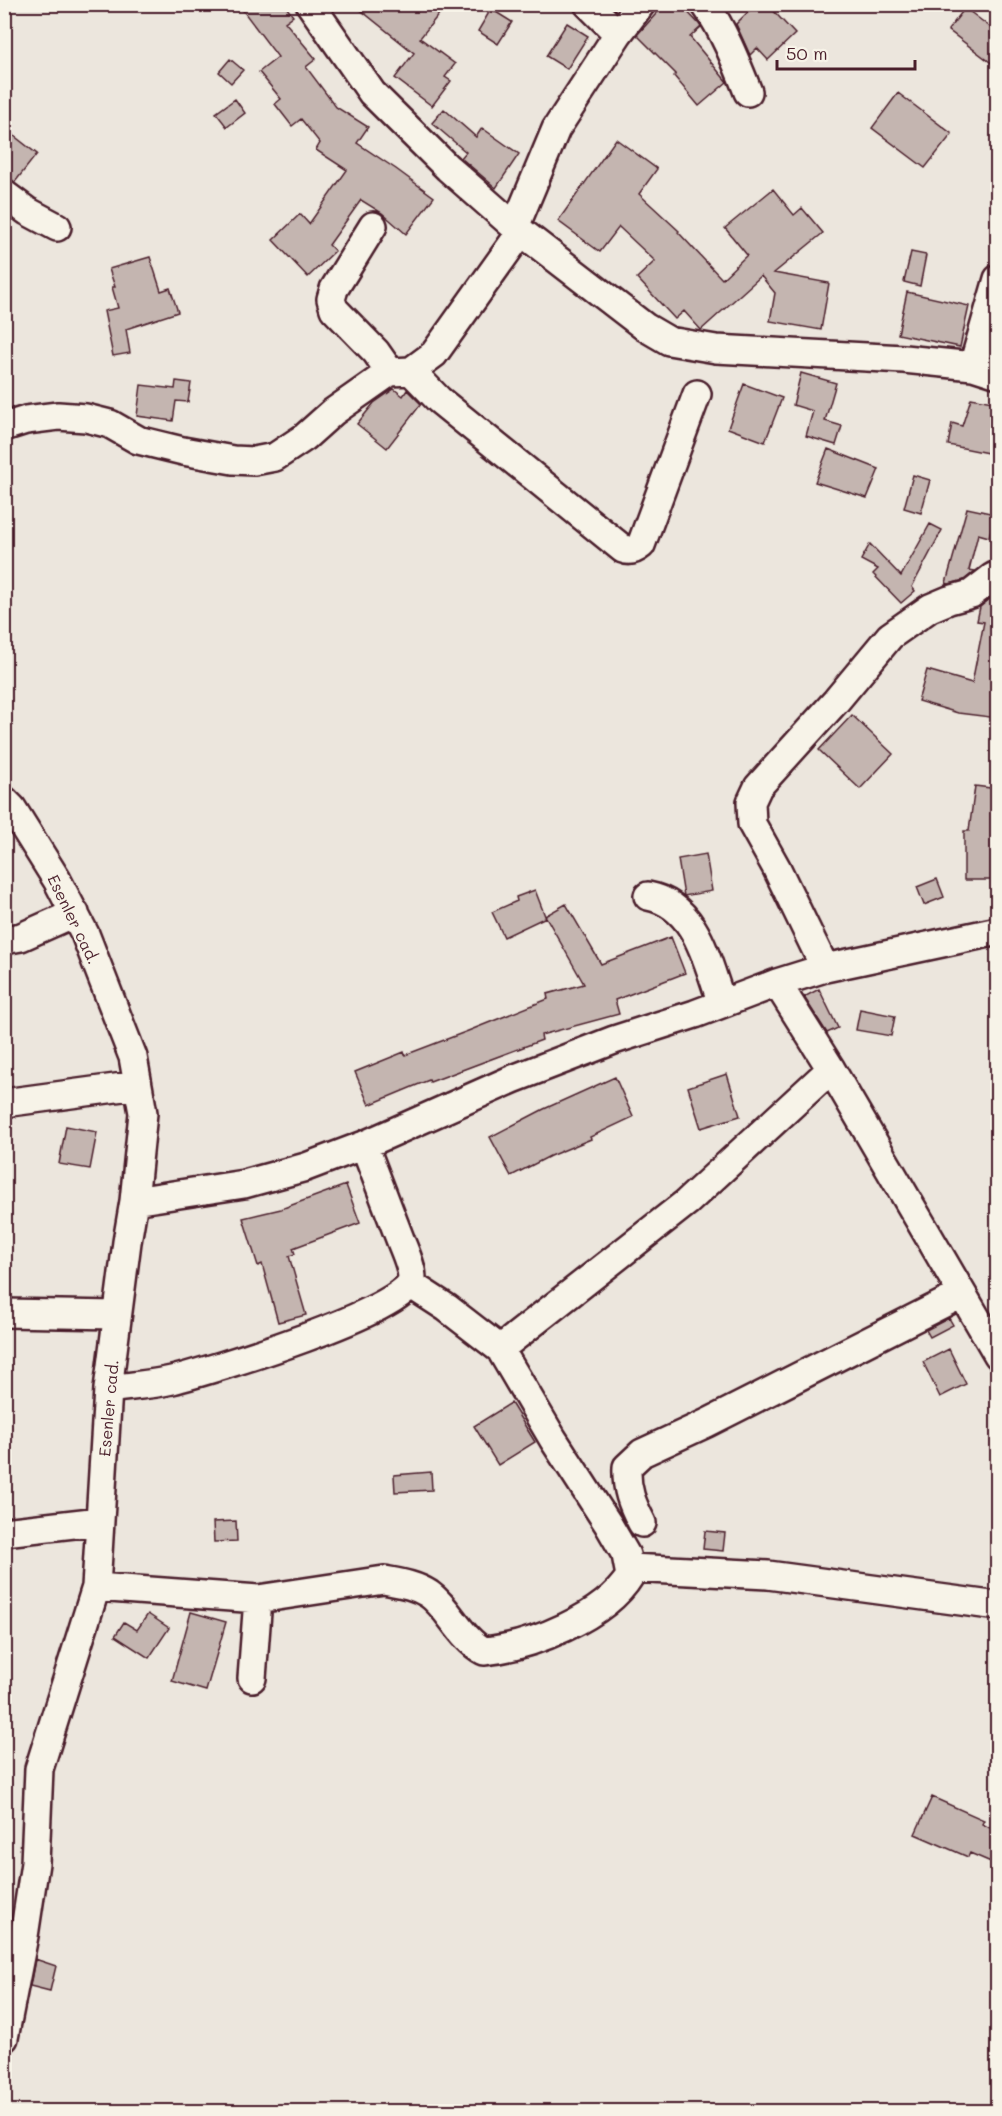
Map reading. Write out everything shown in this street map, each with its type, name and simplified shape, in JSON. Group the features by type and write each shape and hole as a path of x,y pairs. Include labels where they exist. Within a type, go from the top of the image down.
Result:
{"street":[{"path":"310,4 372,93 448,168 518,229 629,316 669,341 716,349 893,358 985,370 998,279"},
{"path":"588,4 618,34"},
{"path":"4,427 26,420 58,416 86,418 110,424 138,440 233,460 254,461 275,457 305,437 333,412 400,371 434,354 518,229 556,129 640,4"},
{"path":"705,4 714,17 748,92"},
{"path":"4,194 27,211 57,227"},
{"path":"373,226 334,289 331,299 334,309 376,352 623,549 628,551 640,545 698,394"},
{"path":"825,968 776,867 752,824 751,802 758,787 836,701 890,636 930,608 971,594 993,577 998,579"},
{"name":"Esenler cad.","path":"4,800 12,808 29,835 85,934 133,1057 143,1113 134,1201 108,1389 96,1587 39,1769 35,1863 14,1933 4,2038"},
{"path":"648,896 661,898 676,908 693,927 722,1003"},
{"path":"4,940 21,937 75,913"},
{"path":"134,1201 244,1184 306,1167 364,1145 513,1079 614,1040 695,1014 777,983 825,968 998,931"},
{"path":"777,983 831,1070 998,1355"},
{"path":"500,1350 687,1202 831,1070"},
{"path":"4,1104 138,1085"},
{"path":"108,1389 171,1380 305,1338 381,1307 402,1293 412,1278 407,1258 364,1145"},
{"path":"96,1587 258,1599 384,1580 404,1584 431,1595 469,1639 484,1651 503,1648 573,1625 624,1586 630,1576 626,1555 500,1350 447,1308 410,1284"},
{"path":"642,1523 630,1501 626,1483 627,1467 642,1453 707,1423 962,1294"},
{"path":"4,1313 117,1315"},
{"path":"4,1532 100,1521"},
{"path":"630,1568 768,1575 998,1606"},
{"path":"252,1678 258,1599"}],"building":[{"path":"238,4 284,4 293,16 285,22 316,59 306,67 336,107 368,127 357,143 434,197 406,234 382,213 361,200 329,245 335,251 308,277 273,240 300,214 309,224 347,170 316,150 320,143 301,119 292,126 275,104 281,99 259,72 278,57"},
{"path":"353,4 447,4 420,38 455,64 445,77 451,81 432,106 395,78 414,53"},
{"path":"665,4 680,4 699,24 701,27 690,37 727,82 699,106 674,76 676,74 637,35"},
{"path":"756,4 767,4 795,34 768,60 757,48 750,55 736,24"},
{"path":"965,8 998,33 998,68 948,30"},
{"path":"491,9 512,22 498,44 478,31"},
{"path":"567,23 588,36 567,69 546,56"},
{"path":"230,59 243,70 231,83 219,72"},
{"path":"898,93 952,134 925,168 872,128"},
{"path":"235,99 245,113 227,127 216,113"},
{"path":"444,109 476,137 482,128 519,154 496,188 461,158 466,152 432,123"},
{"path":"4,128 37,154 15,182 4,174"},
{"path":"616,139 657,169 639,194 679,231 722,279 747,255 725,228 773,189 794,215 802,208 823,233 774,273 829,283 821,330 770,321 775,293 761,276 701,330 684,311 675,319 637,278 655,261 619,227 600,252 558,221"},
{"path":"911,252 926,255 920,286 904,282"},
{"path":"150,257 161,291 170,288 178,312 126,329 130,353 113,356 104,311 118,308 109,269"},
{"path":"907,292 969,306 960,347 898,334"},
{"path":"801,373 836,383 825,421 842,426 836,445 806,436 813,411 793,405"},
{"path":"176,381 191,383 188,402 176,401 173,421 137,416 141,385 175,389"},
{"path":"744,384 782,398 765,442 728,428"},
{"path":"394,389 403,396 407,390 421,404 387,448 357,424 374,403"},
{"path":"971,398 998,403 998,455 948,445 952,423 962,426"},
{"path":"828,449 879,469 867,498 815,482"},
{"path":"913,475 930,480 921,513 904,508"},
{"path":"967,508 995,514 989,537 978,534 969,570 975,571 964,580 949,584 946,583"},
{"path":"930,524 942,530 912,587 915,591 901,603 873,574 878,569 861,560 870,544 901,576"},
{"path":"996,594 998,718 958,713 918,701 927,670 972,683 984,622 977,621 980,607"},
{"path":"852,715 893,754 860,789 819,750"},
{"path":"975,786 998,789 998,880 964,880 964,831 969,831"},
{"path":"706,854 712,891 684,896 678,859"},
{"path":"937,879 944,897 924,905 917,887"},
{"path":"535,890 545,916 566,904 601,964 671,937 685,973 615,1000 619,1014 541,1035 542,1040 430,1082 429,1080 369,1105 355,1072 548,999 547,994 584,984 546,917 504,937 492,912 517,901 516,897"},
{"path":"819,989 838,1028 827,1033 804,997"},
{"path":"860,1009 895,1016 891,1036 856,1030"},
{"path":"727,1074 740,1116 701,1128 688,1087"},
{"path":"615,1077 633,1117 511,1176 490,1137 544,1109"},
{"path":"66,1126 97,1132 90,1169 59,1164"},
{"path":"346,1185 360,1223 293,1248 295,1254 289,1256 306,1315 278,1322 262,1264 258,1266 243,1218 281,1209"},
{"path":"949,1318 953,1325 930,1337 926,1330"},
{"path":"949,1349 966,1384 940,1397 923,1362"},
{"path":"511,1403 535,1442 498,1465 474,1426"},
{"path":"431,1472 432,1490 395,1492 394,1475"},
{"path":"236,1521 237,1541 214,1542 213,1522"},
{"path":"705,1531 725,1533 723,1551 703,1549"},
{"path":"191,1612 226,1622 206,1691 172,1681"},
{"path":"148,1614 169,1628 149,1658 115,1636 124,1622 137,1630"},
{"path":"932,1797 984,1820 982,1824 998,1832 998,1865 970,1853 968,1857 915,1834"},
{"path":"35,1959 56,1966 50,1991 30,1986"}]}
